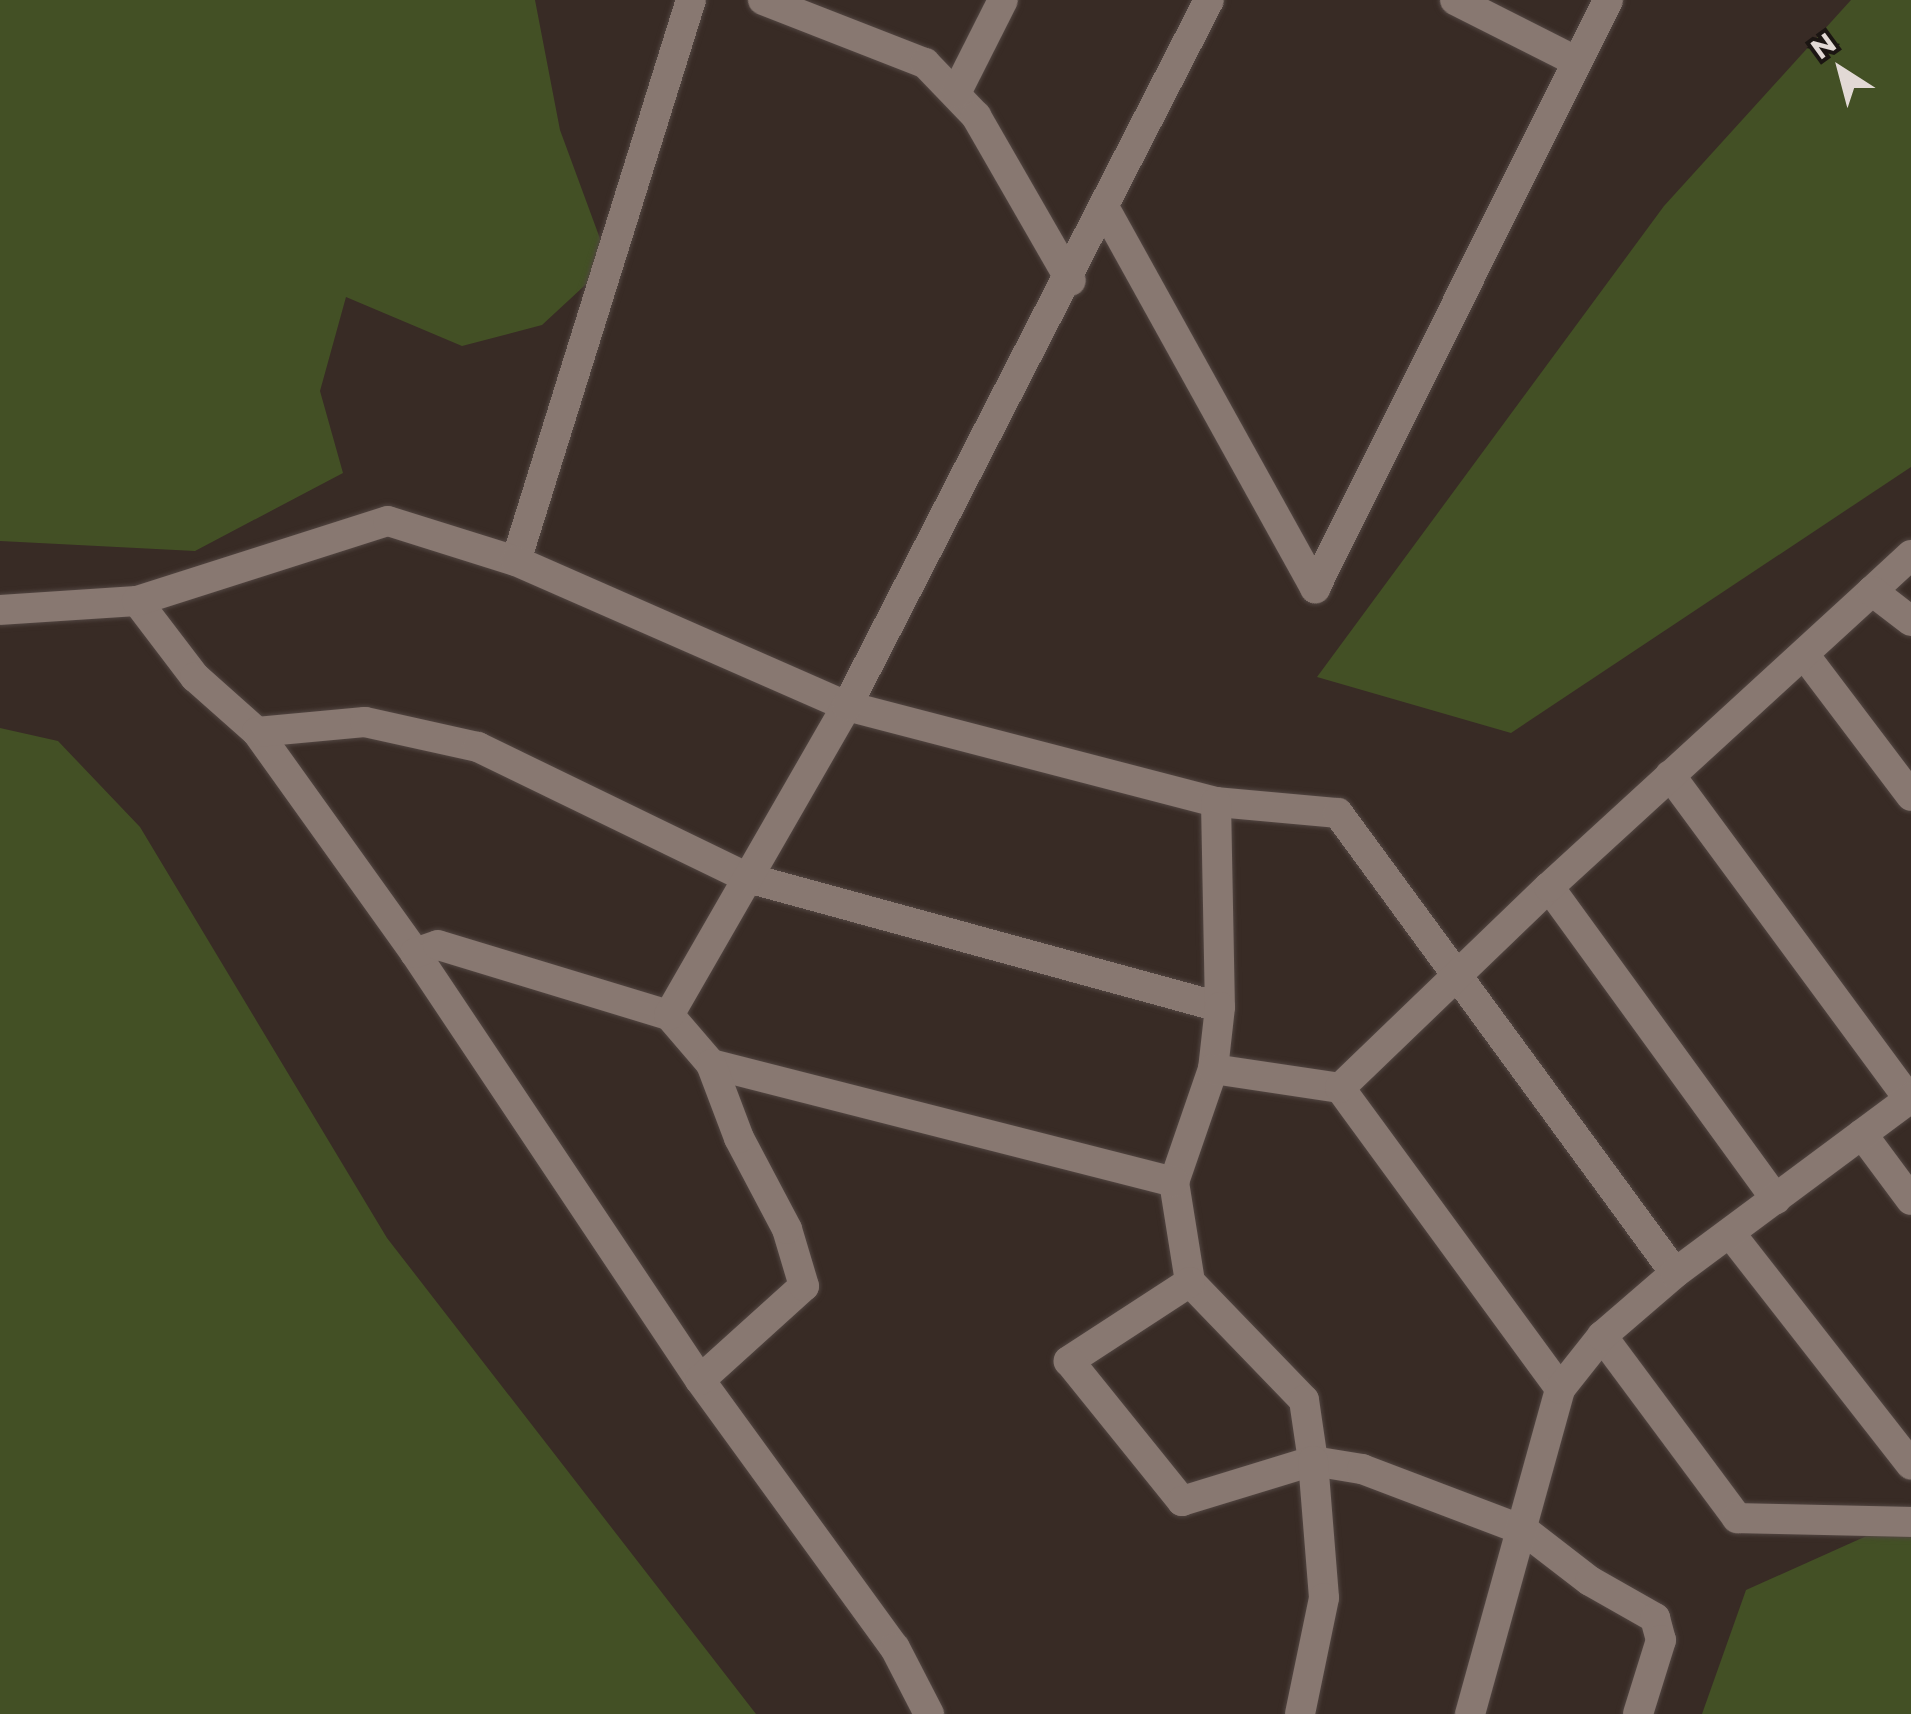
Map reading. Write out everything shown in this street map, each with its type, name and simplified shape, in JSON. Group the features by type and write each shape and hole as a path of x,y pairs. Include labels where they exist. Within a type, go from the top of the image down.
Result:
{"street":[{"path":"516,562 691,0"},
{"path":"763,0 925,63 976,116 1071,280"},
{"path":"956,93 1003,0"},
{"path":"668,1015 847,706 1071,280 1104,206 1209,0"},
{"path":"1455,0 1576,61"},
{"path":"1104,206 1315,588 1608,0"},
{"path":"0,610 137,600 388,521 516,562 847,706 1216,802 1338,813 1675,1274"},
{"path":"1340,1088 1548,886 1806,657 1911,555"},
{"path":"1872,591 1911,621"},
{"path":"137,600 195,677 257,732 415,953 700,1380 894,1648 929,1714"},
{"path":"1806,657 1911,796"},
{"path":"257,732 365,722 478,747 748,878 1220,1008"},
{"path":"1470,1714 1526,1531 1560,1389 1602,1336 1675,1274 1910,1098 1670,775"},
{"path":"1216,802 1220,1008 1213,1069 1174,1182 1190,1282 1304,1400 1324,1598 1300,1714"},
{"path":"1548,886 1776,1199"},
{"path":"415,953 438,945 668,1015 711,1064 738,1138 787,1230 804,1286 700,1380"},
{"path":"711,1064 1174,1182"},
{"path":"1213,1069 1340,1088 1560,1389"},
{"path":"1862,1134 1911,1200"},
{"path":"1730,1233 1911,1465"},
{"path":"1190,1282 1069,1361 1182,1501 1313,1461 1362,1469 1526,1531 1590,1581 1655,1618 1661,1640 1638,1714"},
{"path":"1602,1336 1738,1518 1911,1522"}],"green space":[{"path":"0,0 535,0 560,130 609,263 542,325 462,346 346,297 320,391 343,473 195,551 0,541"},
{"path":"1851,0 1911,0 1911,467 1511,733 1317,677 1664,206"},
{"path":"0,728 58,741 140,827 387,1238 756,1714 0,1714"},
{"path":"1911,1516 1911,1714 1702,1714 1746,1590"}]}
